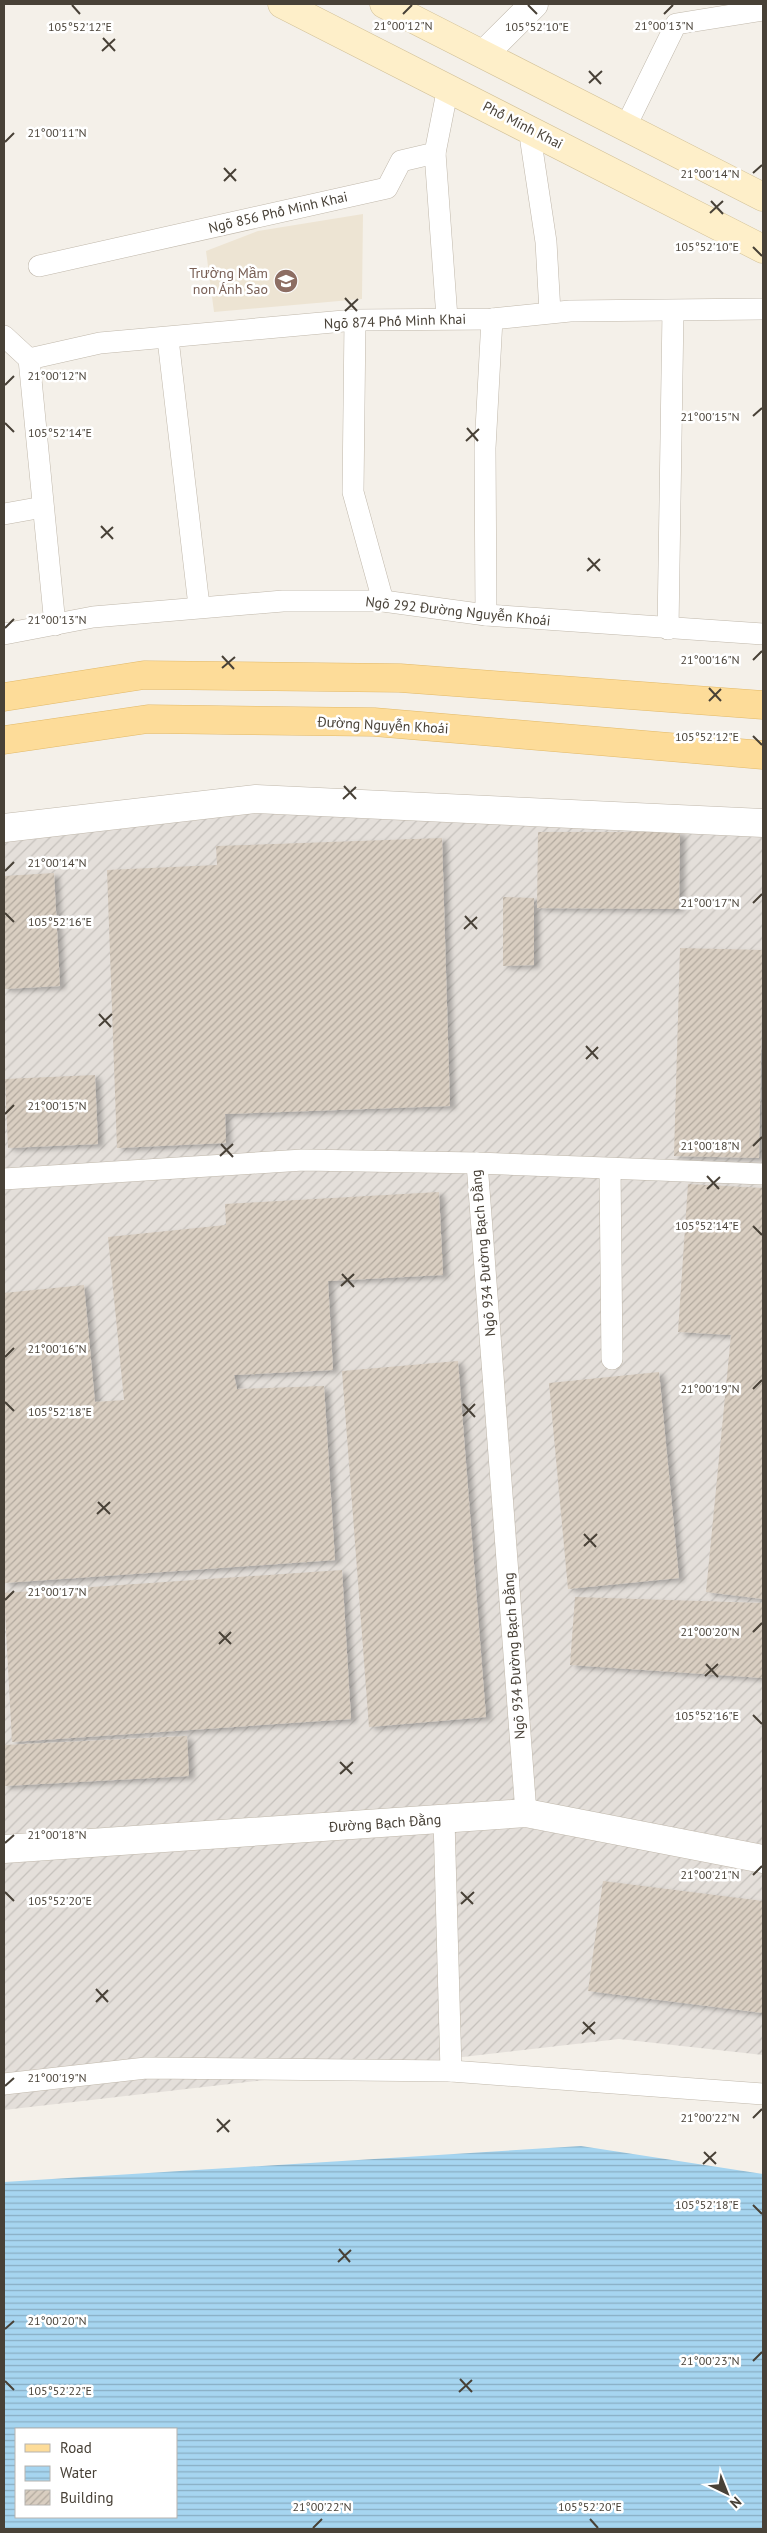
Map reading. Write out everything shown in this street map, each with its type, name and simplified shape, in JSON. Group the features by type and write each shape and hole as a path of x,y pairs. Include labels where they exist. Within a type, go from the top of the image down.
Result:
{"main road":[{"name":"Phố Minh Khai","path":"282,4 763,249"},
{"path":"384,4 485,53 763,197"},
{"path":"4,697 144,675 360,677 410,678 763,705"},
{"name":"Đường Nguyễn Khoái","path":"4,740 148,719 374,722 763,755"}],"street":[{"path":"485,53 534,4"},
{"path":"4,828 256,798 763,823"},
{"name":"Đường Bạch Đằng","path":"4,1849 526,1813 763,1859"}],"lane":[{"path":"626,126 676,24 763,10"},
{"path":"447,318 434,153 448,87"},
{"path":"532,130 531,142 546,242 550,312"},
{"name":"Ngõ 856 Phố Minh Khai","path":"39,266 387,188 401,160 434,153"},
{"name":"Ngõ 874 Phố Minh Khai","path":"29,359 100,343 168,339 355,320 492,319 550,312 763,309"},
{"path":"668,629 673,311"},
{"path":"486,615 485,448 492,319"},
{"path":"355,320 353,492 383,601"},
{"path":"4,336 29,359 55,624"},
{"path":"168,339 200,606"},
{"path":"4,514 43,507"},
{"name":"Ngõ 292 Đường Nguyễn Khoái","path":"4,634 93,617 283,600 383,601 486,615 668,629 763,634"},
{"name":"Ngõ 934 Đường Bạch Đằng","path":"4,1179 303,1160 477,1163 526,1813"},
{"path":"477,1163 610,1170 763,1174"},
{"path":"610,1170 612,1359"},
{"path":"444,1819 451,2071"},
{"path":"4,2084 146,2068 451,2071 763,2094"}],"shaded area":[{"name":"Trường Mầm non Ánh Sao","path":"363,214 362,299 214,312 206,251 258,231"},
{"path":"256,799 763,831 763,2055 619,2039 4,2110 4,834"}],"water":[{"path":"581,2146 763,2174 763,2529 4,2529 4,2182"}],"building":[{"path":"538,832 680,832 679,909 537,908"},
{"path":"442,838 450,1106 225,1114 226,1143 117,1148 107,870 217,865 216,846"},
{"path":"54,873 60,986 4,989 4,876"},
{"path":"503,897 534,898 534,965 503,966"},
{"path":"680,948 763,950 759,1158 674,1156"},
{"path":"95,1075 98,1144 8,1148 5,1079"},
{"path":"688,1184 763,1188 763,1599 706,1592 731,1335 678,1332"},
{"path":"439,1192 443,1275 328,1281 333,1370 234,1375 237,1389 324,1386 335,1560 4,1583 4,1293 84,1285 95,1402 124,1400 108,1237 226,1225 225,1204"},
{"path":"458,1361 486,1717 369,1727 342,1371"},
{"path":"659,1372 679,1578 568,1589 549,1383"},
{"path":"342,1570 351,1719 12,1742 4,1593"},
{"path":"575,1597 763,1603 763,1678 570,1665"},
{"path":"187,1736 189,1776 4,1786 4,1745"},
{"path":"603,1881 763,1901 763,2013 588,1991"}],"place":[{"name":"Trường Mầm non Ánh Sao","path":"286,281"}]}
